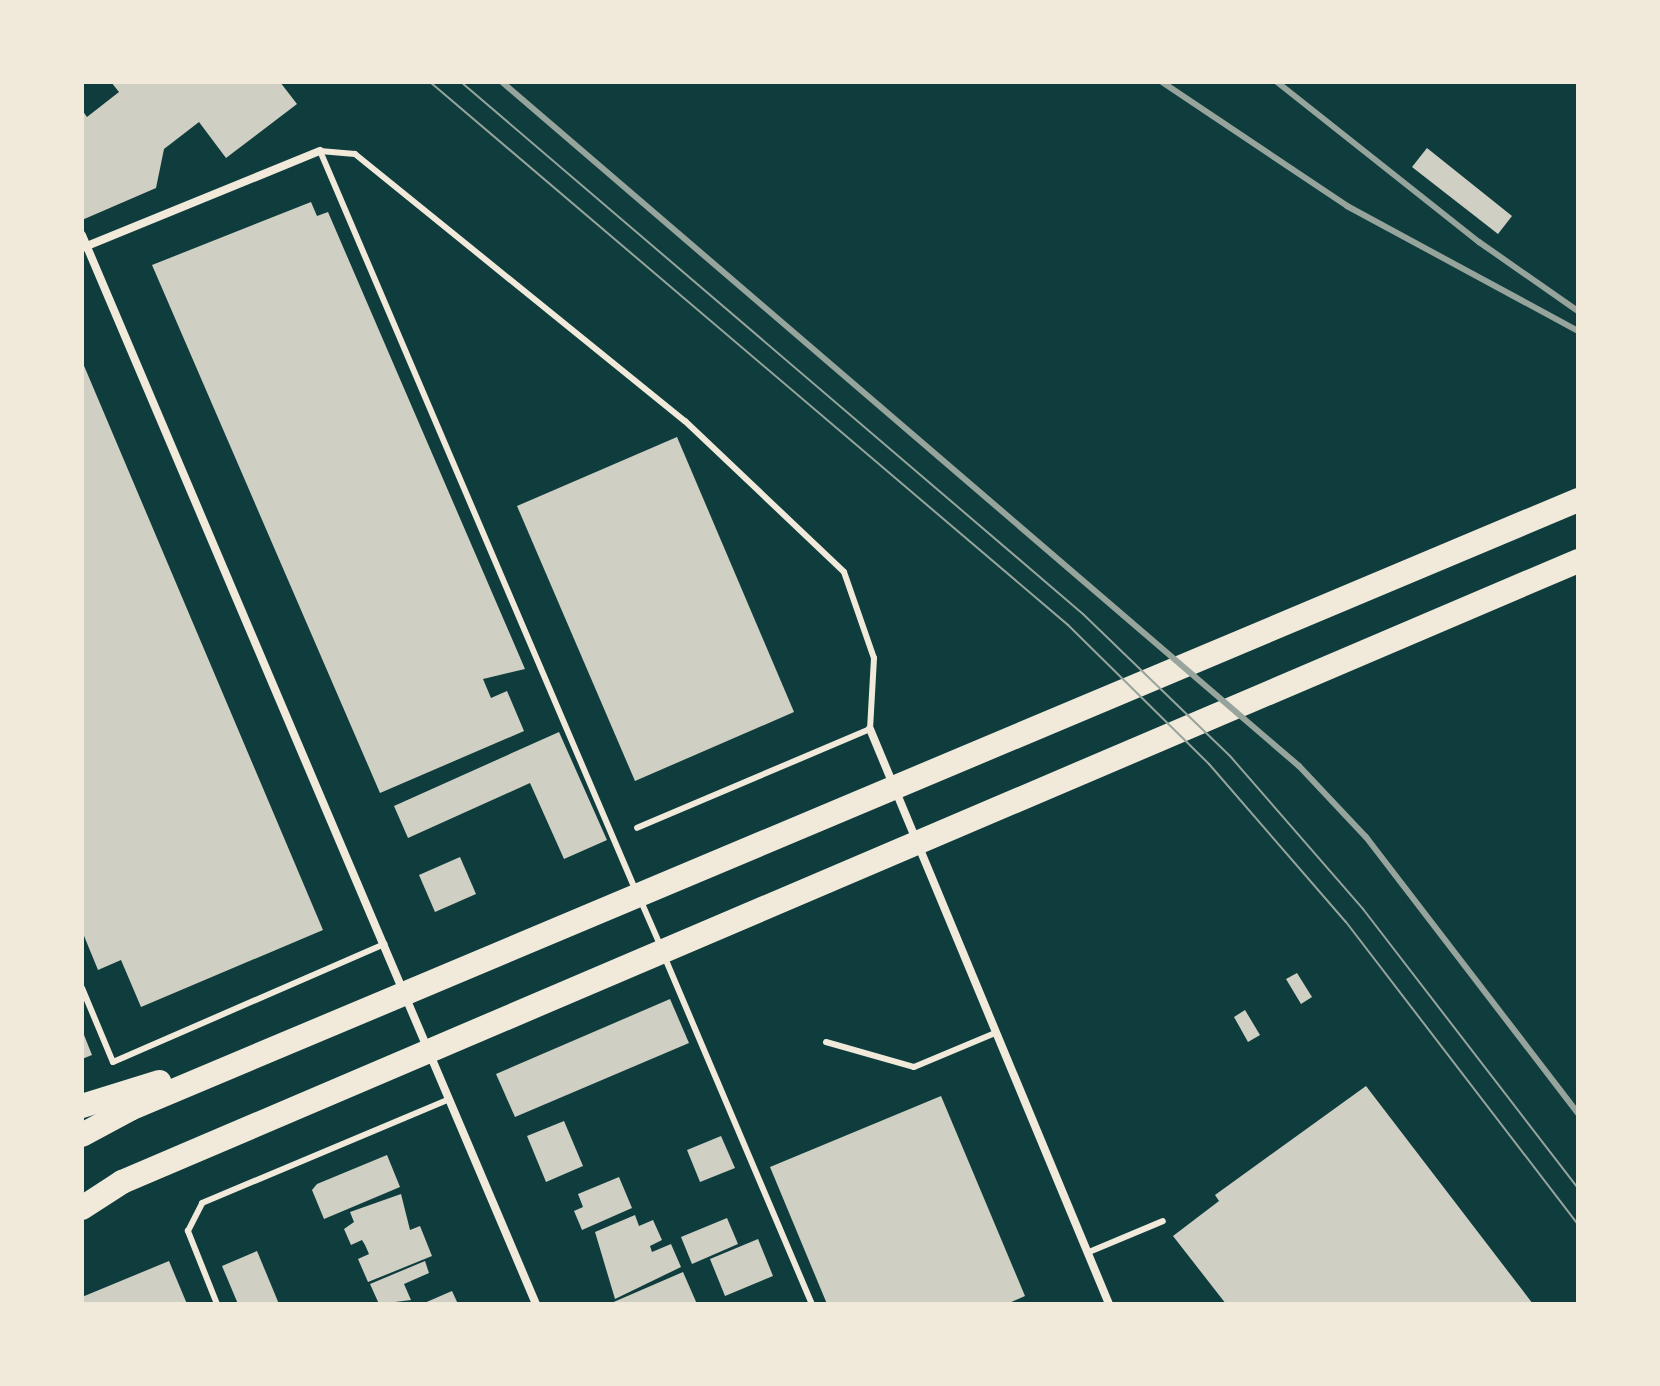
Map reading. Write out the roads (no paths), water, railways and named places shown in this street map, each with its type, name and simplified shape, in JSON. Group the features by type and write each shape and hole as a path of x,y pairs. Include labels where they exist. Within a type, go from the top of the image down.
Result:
{"highway":[{"path":"82,1135 130,1109 1578,500"},
{"path":"82,1208 122,1182 1578,561"},
{"path":"82,1106 302,1036"}],"street":[{"path":"86,247 320,151"},
{"path":"82,235 536,1304"},
{"path":"870,729 1109,1304"}],"lane":[{"path":"637,828 870,729 874,658 844,572 685,421 355,154 320,151 812,1304"},
{"path":"432,1059 921,852"},
{"path":"82,988 113,1062 384,944"},
{"path":"826,1042 914,1067 995,1033"},
{"path":"217,1304 188,1231 202,1203 449,1099"},
{"path":"1089,1252 1163,1221"}],"tram line":[{"path":"430,82 1068,625 1209,764 1346,922 1578,1224"},
{"path":"461,82 1083,614 1230,756 1363,909 1578,1188"}],"railway":[{"path":"502,82 1299,766 1366,837 1578,1113"},
{"path":"1162,82 1347,206 1578,331"},
{"path":"1277,82 1479,242 1578,311"}]}
